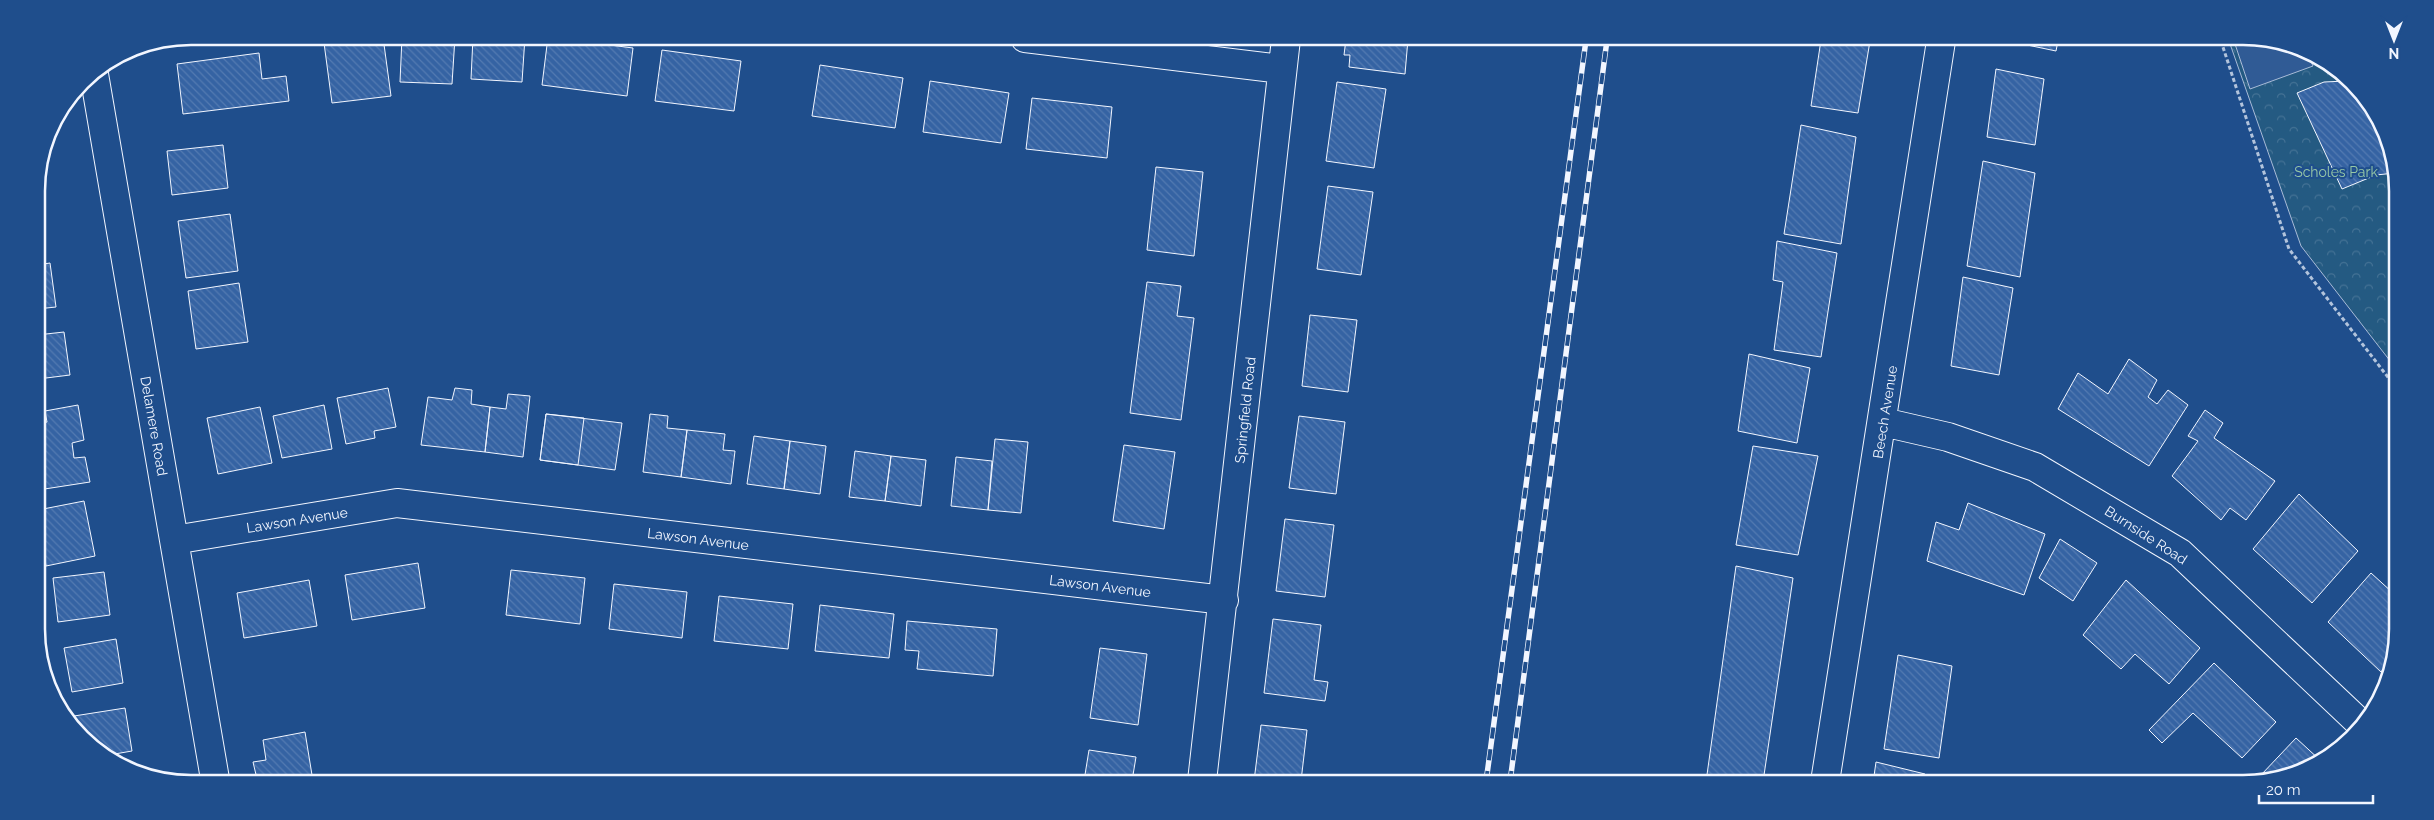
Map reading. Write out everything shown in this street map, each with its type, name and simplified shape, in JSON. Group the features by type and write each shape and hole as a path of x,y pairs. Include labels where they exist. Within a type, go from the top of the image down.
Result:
{"street":[{"path":"1083,45 1282,69"},
{"name":"Springfield Road","path":"1203,775 1285,45"},
{"name":"Beech Avenue","path":"1826,775 1883,422 1940,45"},
{"name":"Delamere Road","path":"95,81 214,775"},
{"name":"Burnside Road","path":"1883,422 1948,437 2035,467 2180,553 2357,720"},
{"name":"Lawson Avenue","path":"174,540 397,503 1224,600"}],"path":[{"path":"2222,45 2289,249 2389,379"}],"green space":[{"name":"Scholes Park","path":"2230,45 2262,46 2281,50 2299,56 2316,65 2332,75 2346,88 2359,102 2374,126 2381,144 2389,181 2389,360 2301,246"}],"shaded area":[{"path":"2235,45 2262,46 2281,50 2299,56 2311,63 2313,66 2250,89"}],"building":[{"path":"324,45 384,45 391,96 332,103"},
{"path":"402,45 454,45 452,84 400,82"},
{"path":"473,45 524,45 522,82 471,79"},
{"path":"547,45 610,45 633,48 627,96 542,85"},
{"path":"1345,45 1407,45 1405,74 1349,67 1350,55 1344,55"},
{"path":"1820,45 1869,45 1858,113 1811,106"},
{"path":"2027,45 2057,45 2056,51"},
{"path":"662,50 741,61 734,111 655,101"},
{"path":"259,53 262,79 286,76 289,101 183,114 177,64"},
{"path":"820,65 903,78 895,128 812,116"},
{"path":"1996,69 2044,79 2035,145 1987,137"},
{"path":"930,81 1009,93 1001,143 923,132"},
{"path":"2339,81 2359,102 2374,126 2381,144 2388,174 2376,175 2342,189 2297,93 2324,82"},
{"path":"1337,82 1386,89 1374,168 1326,161"},
{"path":"1032,98 1112,107 1107,158 1026,149"},
{"path":"1801,125 1856,137 1841,244 1784,234"},
{"path":"223,145 228,188 172,195 167,151"},
{"path":"1983,161 2035,173 2020,277 1967,266"},
{"path":"1156,167 1203,172 1194,256 1147,250"},
{"path":"1328,186 1373,192 1361,275 1317,269"},
{"path":"230,214 238,271 186,278 178,221"},
{"path":"1777,241 1837,253 1821,357 1774,350 1783,282 1773,280"},
{"path":"50,263 56,307 45,308 45,264"},
{"path":"1963,277 2013,288 1999,375 1951,366"},
{"path":"1147,282 1181,286 1177,316 1194,318 1181,420 1130,413"},
{"path":"239,283 248,342 196,349 188,291"},
{"path":"1310,315 1357,320 1348,392 1302,386"},
{"path":"64,332 70,375 45,378 45,334"},
{"path":"1749,354 1810,368 1797,443 1738,431"},
{"path":"2129,359 2157,380 2148,397 2157,404 2168,390 2188,405 2149,466 2058,409 2078,373 2108,394"},
{"path":"388,388 396,427 374,431 375,438 346,444 337,398"},
{"path":"455,388 472,390 471,404 490,407 485,452 421,445 428,397 452,400"},
{"path":"508,394 530,396 523,457 485,452 490,407 506,409"},
{"path":"78,405 84,440 72,443 74,458 85,457 90,482 45,489 45,422 47,422 45,411"},
{"path":"324,405 332,449 282,458 273,416"},
{"path":"260,407 272,463 218,474 207,418"},
{"path":"2205,410 2223,423 2214,438 2275,481 2246,520 2230,508 2221,520 2172,476 2198,441 2188,436"},
{"path":"546,414 622,423 615,470 540,460"},
{"path":"546,414 584,418 578,465 540,460"},
{"path":"650,414 668,416 667,428 687,430 681,477 643,472"},
{"path":"1299,416 1345,422 1336,494 1289,488"},
{"path":"687,430 725,434 723,450 735,451 731,484 681,477"},
{"path":"754,436 790,441 784,489 747,484"},
{"path":"995,439 1028,442 1021,513 988,510"},
{"path":"790,441 826,446 820,494 784,489"},
{"path":"1124,445 1175,452 1164,529 1113,521"},
{"path":"1753,446 1818,456 1798,555 1736,545"},
{"path":"855,451 891,456 885,501 849,497"},
{"path":"891,456 926,460 921,506 885,501"},
{"path":"956,457 992,461 988,510 951,506"},
{"path":"2299,494 2358,551 2312,603 2253,549"},
{"path":"84,501 95,556 46,566 45,509"},
{"path":"1968,503 2045,534 2024,595 1927,561 1936,522 1959,530"},
{"path":"1285,519 1334,525 1325,597 1276,591"},
{"path":"2060,539 2097,563 2073,601 2039,578"},
{"path":"418,563 425,608 352,620 345,575"},
{"path":"1736,566 1793,578 1764,775 1707,775"},
{"path":"511,570 585,578 580,624 506,615"},
{"path":"104,572 110,615 58,622 53,578"},
{"path":"2371,573 2389,589 2388,648 2381,672 2328,622"},
{"path":"309,580 317,626 244,638 237,593"},
{"path":"2126,580 2200,648 2169,684 2135,654 2121,669 2083,635"},
{"path":"614,584 687,592 682,638 609,629"},
{"path":"719,596 793,604 788,649 714,641"},
{"path":"820,605 894,614 889,658 815,651"},
{"path":"1273,619 1321,625 1314,680 1328,682 1325,701 1264,693"},
{"path":"907,621 997,629 993,676 917,669 919,651 905,650"},
{"path":"116,639 123,683 72,692 64,648"},
{"path":"1100,648 1147,654 1138,725 1090,718"},
{"path":"1898,655 1952,666 1939,758 1884,749"},
{"path":"2214,663 2276,722 2242,758 2193,713 2162,743 2149,730"},
{"path":"125,708 132,751 116,754 95,739 74,716"},
{"path":"1261,725 1307,730 1302,775 1255,775"},
{"path":"305,732 312,775 256,775 253,762 266,760 263,740"},
{"path":"2296,738 2315,756 2299,764 2262,773"},
{"path":"1089,750 1136,757 1133,775 1085,775"},
{"path":"1876,762 1925,774 1925,775 1874,775"}],"railway":[{"path":"1487,775 1585,45"},
{"path":"1511,775 1606,45"}]}
